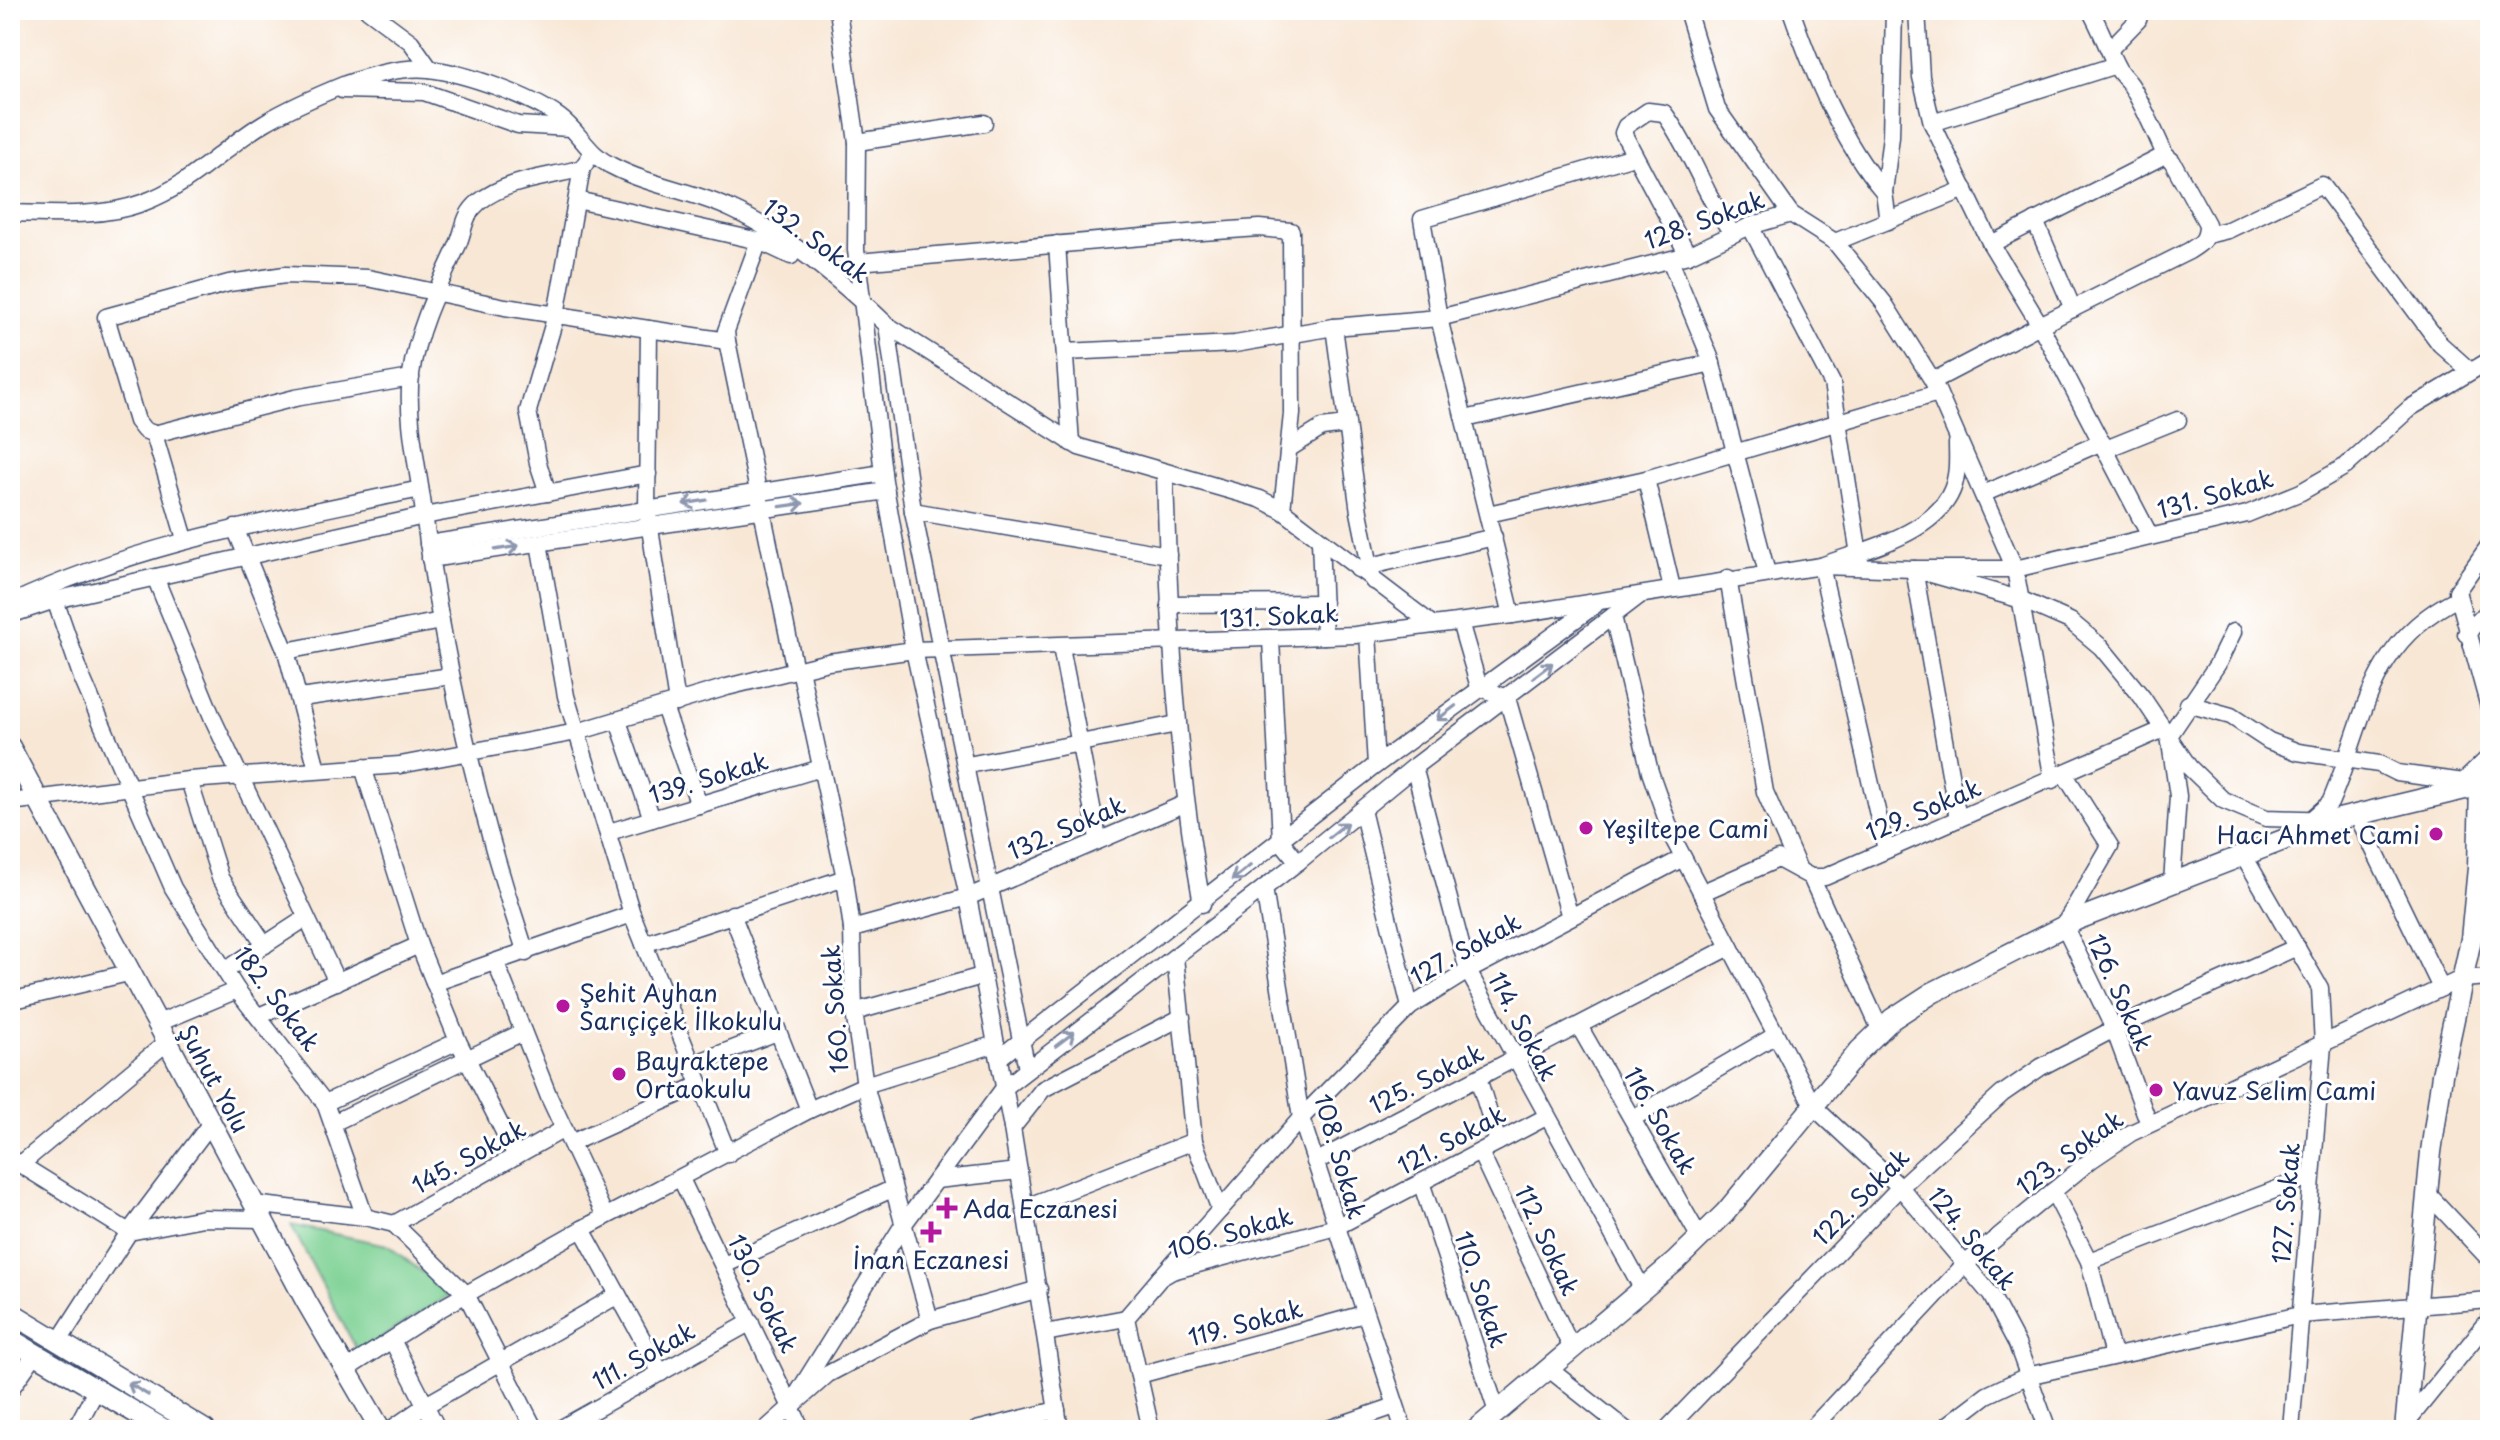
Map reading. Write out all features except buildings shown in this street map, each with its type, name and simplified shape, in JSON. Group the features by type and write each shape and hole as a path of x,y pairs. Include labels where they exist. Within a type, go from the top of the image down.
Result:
{"main road":[{"name":"Şuhut Yolu","path":"10,747 166,1043 381,1430"},
{"path":"1476,1430 1700,1238 1880,1029 1932,993 2064,925 2335,820 2472,785 2478,868 2471,939 2442,1075 2427,1193 2406,1426"},
{"path":"10,1312 205,1430"},
{"path":"10,1339 97,1388 140,1424 165,1430"}],"street":[{"path":"368,10 411,42 430,69"},
{"path":"838,10 857,142 858,262 884,482 914,650 968,897 1012,1128 1060,1430"},
{"path":"1687,10 1717,109 1791,214"},
{"path":"1791,10 1804,48 1838,119 1863,167 1884,192"},
{"path":"1888,221 1884,192 1891,136 1894,10"},
{"path":"1917,10 1921,77 1932,123 1991,244 2040,325 2150,536"},
{"path":"1488,514 1646,479 1840,422 1935,387 2040,325 2204,242 2207,224 2172,161 2165,155 2090,10"},
{"path":"2110,49 2138,20 2141,10"},
{"path":"1932,123 2116,65"},
{"name":"132. Sokak","path":"10,213 71,214 139,204 205,169 262,124 331,91 366,77 430,69 526,99 560,117 592,154 640,180 731,209 762,226 862,302 887,325 1071,443 1165,474 1260,499 1282,510 1433,625"},
{"path":"331,91 424,92 518,125 570,128"},
{"path":"1688,255 1623,133 1626,126 1648,111 1664,113 1685,142 1716,208 1733,234"},
{"path":"857,142 984,123"},
{"path":"548,493 538,463 528,411 556,315 582,168 592,154"},
{"path":"1991,244 2165,155"},
{"path":"1512,615 1439,318 1422,219 1634,156"},
{"path":"526,953 493,854 451,676 412,437 411,378 421,333 459,244 462,224 480,201 523,181 582,168"},
{"path":"2207,235 2228,230 2322,185 2440,344 2469,370"},
{"path":"1835,242 1965,189"},
{"path":"577,200 759,241 839,284"},
{"name":"128. Sokak","path":"1065,352 1210,347 1334,327 1439,318 1688,255 1750,226 1791,214 1835,242 1884,303 1935,387 2015,569 2022,600"},
{"path":"2035,221 2073,309"},
{"path":"1750,226 1832,383 1860,559 1914,529 1941,508 1956,478 1957,435"},
{"path":"858,262 1259,228 1291,231 1294,334 1290,448 1282,510"},
{"path":"411,378 295,398 154,434 144,430 137,421 106,317 267,276 368,278 505,307 727,341 726,331 759,241"},
{"path":"1057,244 1071,443"},
{"path":"1670,260 1712,363 1767,573"},
{"path":"887,325 913,511 940,650 968,765 1027,1069"},
{"path":"1334,327 1366,572 1494,537"},
{"path":"649,329 649,517 670,705 699,805"},
{"name":"160. Sokak","path":"727,341 845,878 852,929 854,1012 865,1085 930,1320"},
{"name":"131. Sokak","path":"10,802 240,775 400,765 577,732 797,669 914,650 1170,644 1368,633 1599,602 1728,578 1860,559 1914,569 2015,569 2247,514 2301,492 2346,466 2410,408 2490,360"},
{"path":"1465,419 1712,363"},
{"path":"1983,494 2104,445 2178,420"},
{"path":"1290,448 1322,428 1346,425"},
{"path":"154,434 185,539"},
{"path":"10,615 55,600 424,516 648,474"},
{"path":"1165,474 1170,644 1184,804 1202,904"},
{"path":"1646,479 1672,588"},
{"path":"429,552 884,482"},
{"path":"10,604 62,580 185,539 420,489"},
{"path":"913,511 1168,555"},
{"path":"429,552 539,543 649,517"},
{"path":"235,528 286,651 301,698 317,769"},
{"path":"1320,541 1324,636"},
{"path":"539,543 566,696 632,914 728,1154"},
{"path":"2490,544 2457,591 2466,634 2490,711"},
{"path":"1821,566 1886,850"},
{"path":"1958,819 1914,569 2022,600 2070,621 2101,647 2207,787 2235,808 2266,818 2335,820"},
{"path":"155,577 240,775 337,982"},
{"path":"1728,578 1765,792 1880,1029"},
{"path":"791,1404 903,1225 1004,1088 1298,862 1414,767 1643,593"},
{"path":"2314,817 2330,803 2378,675 2400,638 2429,612 2458,598"},
{"name":"182. Sokak","path":"55,600 82,678 173,888 237,990 325,1103 365,1217"},
{"path":"2022,600 2059,777 2110,846 2064,925"},
{"path":"345,1370 466,1294 605,1216 809,1110 865,1085 997,1051 1022,1041 1202,904 1376,765 1599,602"},
{"path":"1169,604 1323,603"},
{"path":"2466,634 2490,609"},
{"name":"124. Sokak","path":"1613,616 1650,772 1683,858 1814,1107 1900,1187 2005,1316 2048,1430"},
{"path":"286,651 441,621"},
{"path":"1460,622 1479,687"},
{"path":"2172,883 2178,796 2167,732 2217,665 2233,632"},
{"path":"1368,633 1376,765"},
{"path":"1271,639 1281,841 1298,862"},
{"path":"1061,647 1098,838"},
{"path":"301,698 451,676"},
{"path":"1479,687 1507,698"},
{"path":"1507,698 1570,917"},
{"path":"2188,704 2231,716 2269,741 2298,752 2379,764 2397,773 2472,785 2490,756"},
{"path":"618,721 652,819"},
{"path":"968,765 1177,724"},
{"name":"129. Sokak","path":"1701,893 1778,859 1805,874 1825,877 2167,732"},
{"path":"363,767 419,945 458,1041 516,1156"},
{"name":"114. Sokak","path":"1414,767 1468,971 1642,1288"},
{"name":"139. Sokak","path":"609,832 821,768"},
{"path":"189,780 220,878 265,945"},
{"name":"132. Sokak","path":"852,929 968,897 1098,838 1184,804"},
{"path":"1362,810 1410,1007"},
{"path":"2357,815 2441,988"},
{"name":"127. Sokak","path":"2244,856 2320,988 2323,1045 2291,1430"},
{"name":"127. Sokak","path":"1160,1278 1301,1118 1410,1007 1468,971 1683,858"},
{"path":"644,944 845,878"},
{"name":"108. Sokak","path":"1264,888 1301,1118 1404,1430"},
{"path":"434,983 632,914"},
{"path":"732,914 809,1110"},
{"path":"226,970 306,918"},
{"name":"126. Sokak","path":"2064,925 2114,1029 2149,1124"},
{"path":"259,1016 419,945"},
{"name":"125. Sokak","path":"1315,1162 1730,947"},
{"name":"122. Sokak","path":"1666,1430 1900,1187 2002,1094 2041,1067 2114,1029 2297,947"},
{"path":"1175,957 1194,1141 1220,1210"},
{"path":"496,963 523,1032 605,1216"},
{"path":"10,1001 128,973"},
{"path":"854,1012 982,976"},
{"path":"2461,979 2490,977"},
{"name":"123. Sokak","path":"1810,1430 1965,1264 2091,1160 2149,1124 2461,979"},
{"path":"156,1024 237,990"},
{"path":"1012,1128 1043,1089 1182,1017"},
{"name":"116. Sokak","path":"1579,1026 1700,1238"},
{"path":"333,1123 523,1032"},
{"path":"691,1065 777,1032"},
{"path":"1633,1118 1776,1035"},
{"path":"325,1103 458,1041"},
{"path":"166,1043 16,1161 129,1232 258,1211 365,1217 394,1224 466,1294 535,1430"},
{"path":"1478,1078 1498,1142"},
{"name":"145. Sokak","path":"394,1224 516,1156 699,1085"},
{"name":"121. Sokak","path":"1336,1227 1546,1117"},
{"path":"59,1341 129,1232 210,1124"},
{"path":"1026,1207 1194,1141"},
{"name":"112. Sokak","path":"1480,1152 1572,1349"},
{"path":"936,1180 1019,1171"},
{"path":"2089,1261 2311,1176"},
{"name":"130. Sokak","path":"681,1179 802,1430"},
{"name":"110. Sokak","path":"1421,1182 1497,1412"},
{"path":"724,1265 892,1189"},
{"path":"2053,1191 2089,1261 2113,1356"},
{"path":"2427,1193 2490,1260"},
{"name":"106. Sokak","path":"1126,1318 1160,1278 1172,1271 1336,1227"},
{"path":"582,1229 661,1373"},
{"path":"765,1430 828,1374 930,1320 1039,1289"},
{"path":"390,1430 426,1405 618,1295"},
{"path":"1941,1430 1987,1395 2027,1376 2300,1315 2490,1300"},
{"name":"119. Sokak","path":"1139,1375 1364,1314"},
{"path":"1045,1333 1126,1318 1151,1430"},
{"path":"2406,1426 2490,1319"},
{"name":"111. Sokak","path":"558,1430 751,1322"},
{"path":"392,1340 438,1430"},
{"path":"10,1390 36,1353"},
{"path":"1549,1369 1626,1430"},
{"path":"75,1430 97,1388"},
{"path":"1325,1430 1395,1406"},
{"path":"976,1430 1057,1410"}],"green space":[{"path":"291,1225 387,1245 451,1294 358,1352"}],"place":[{"name":"Yeşiltepe Cami","path":"1586,828"},
{"name":"Hacı Ahmet Cami","path":"2436,834"},
{"name":"Şehit Ayhan Sarıçiçek İlkokulu","path":"563,1006"},
{"name":"Bayraktepe Ortaokulu","path":"619,1074"},
{"name":"Yavuz Selim Cami","path":"2156,1090"},
{"name":"Ada Eczanesi","path":"947,1208"},
{"name":"İnan Eczanesi","path":"931,1232"}]}
